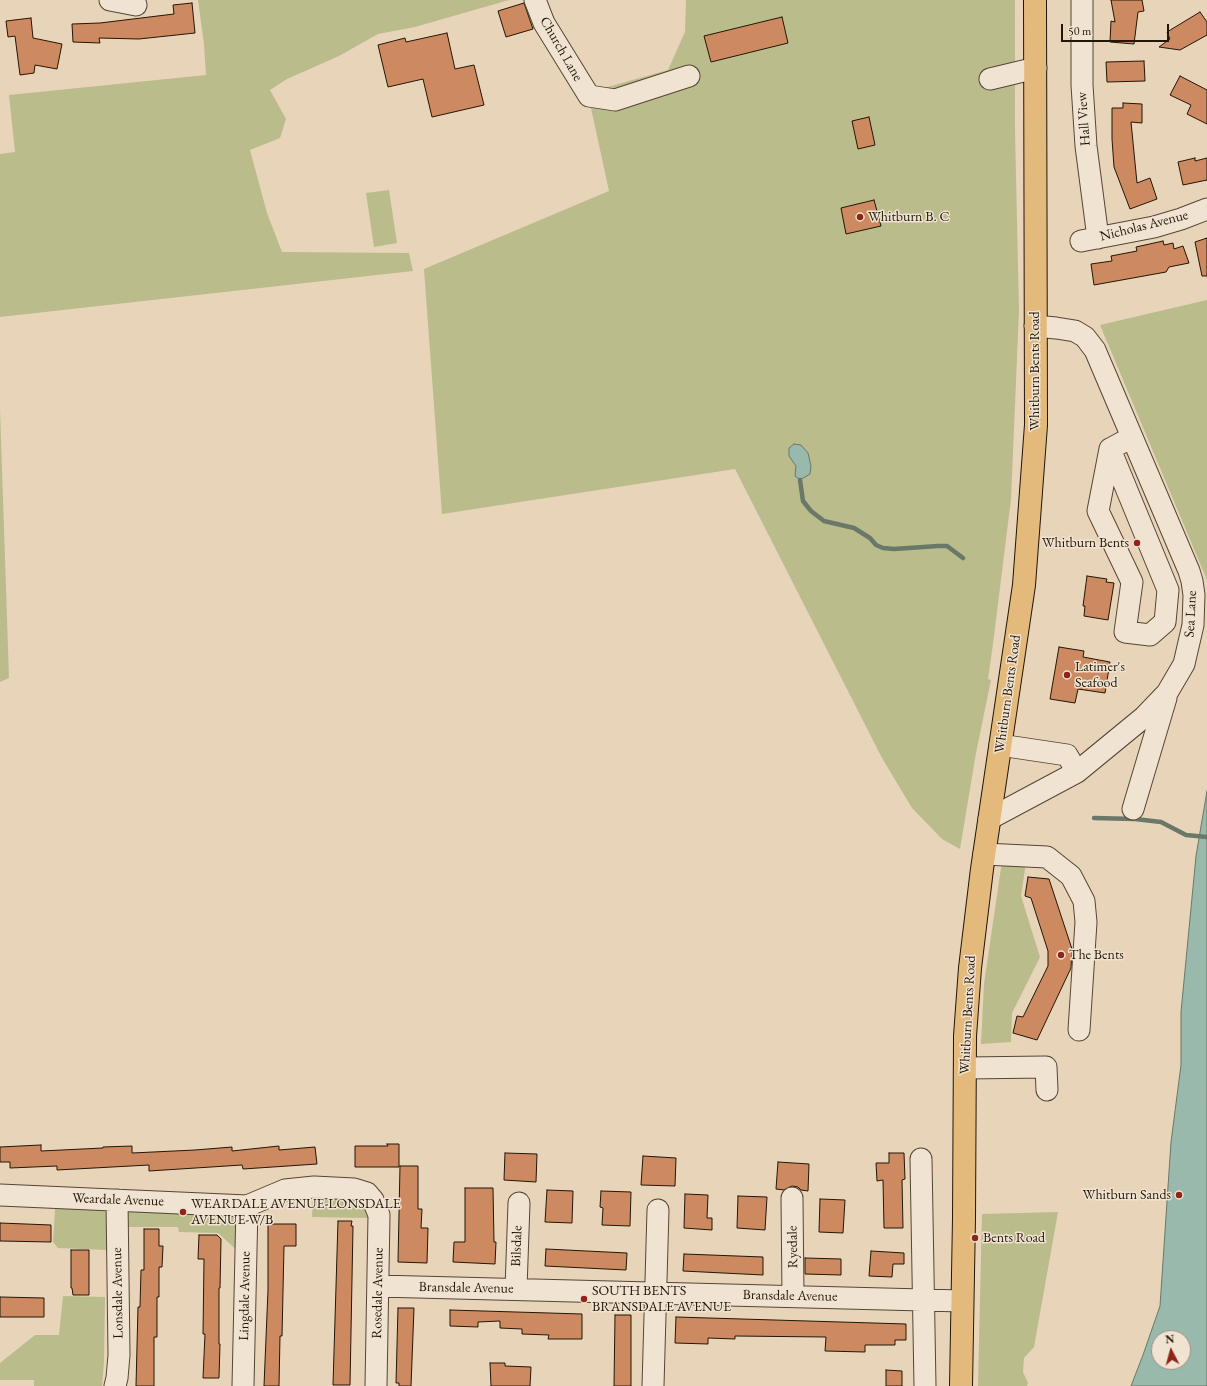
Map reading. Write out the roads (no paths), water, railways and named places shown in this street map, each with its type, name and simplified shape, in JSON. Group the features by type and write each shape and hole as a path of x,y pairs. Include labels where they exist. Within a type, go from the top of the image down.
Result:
{"main road":[{"name":"Whitburn Bents Road","path":"961,1386 964,1218 964,1068 970,968 984,854 994,817 1000,745 1024,585 1036,425 1035,0"}],"street":[{"path":"110,0 136,5"},
{"name":"Church Lane","path":"535,0 544,23 589,96 615,100 690,76"},
{"name":"Hall View","path":"1082,0 1082,85 1086,146 1089,240"},
{"path":"990,79 1036,68"},
{"name":"Nicholas Avenue","path":"1089,240 1154,227 1207,209"},
{"name":"Sea Lane","path":"994,817 1077,772 1144,717 1167,693 1184,664 1191,640 1193,625 1194,595 1189,571 1095,350 1086,337 1075,331 1035,326"},
{"path":"1110,449 1132,437"},
{"path":"1110,449 1168,590 1165,622 1150,635 1125,632 1132,582 1098,511 1110,449"},
{"path":"1133,809 1167,693"},
{"path":"1000,745 1068,755 1077,772"},
{"path":"984,854 1047,857 1070,876 1084,901 1086,922 1079,1030"},
{"path":"964,1068 1046,1067 1047,1090"},
{"path":"921,1159 925,1386"},
{"name":"Weardale Avenue","path":"0,1195 247,1206 285,1190 314,1187 354,1189 368,1192 373,1200"},
{"name":"Ryedale","path":"792,1198 793,1296"},
{"name":"Lonsdale Avenue","path":"115,1386 119,1355 117,1200"},
{"name":"Rosedale Avenue","path":"373,1200 378,1215 376,1386"},
{"name":"Bilsdale","path":"516,1289 519,1203"},
{"name":"Lingdale Avenue","path":"243,1386 247,1206"},
{"path":"653,1386 658,1210"},
{"name":"Bransdale Avenue","path":"378,1286 962,1301"}],"waterway":[{"path":"800,480 803,501 811,511 824,521 854,528 870,538 876,545 883,548 894,549 938,546"},
{"path":"937,546 947,546 963,558"},
{"path":"1094,818 1135,819 1161,822 1186,835 1207,837"}],"place":[{"name":"Whitburn B. C","path":"860,217"},
{"name":"Whitburn Bents","path":"1137,543"},
{"name":"Latimer's Seafood","path":"1067,675"},
{"name":"The Bents","path":"1061,955"},
{"name":"Whitburn Sands","path":"1179,1195"},
{"name":"WEARDALE AVENUE-LONSDALE AVENUE-W/B","path":"183,1212"},
{"name":"Bents Road","path":"975,1238"},
{"name":"SOUTH BENTS BRANSDALE AVENUE","path":"584,1299"}]}
